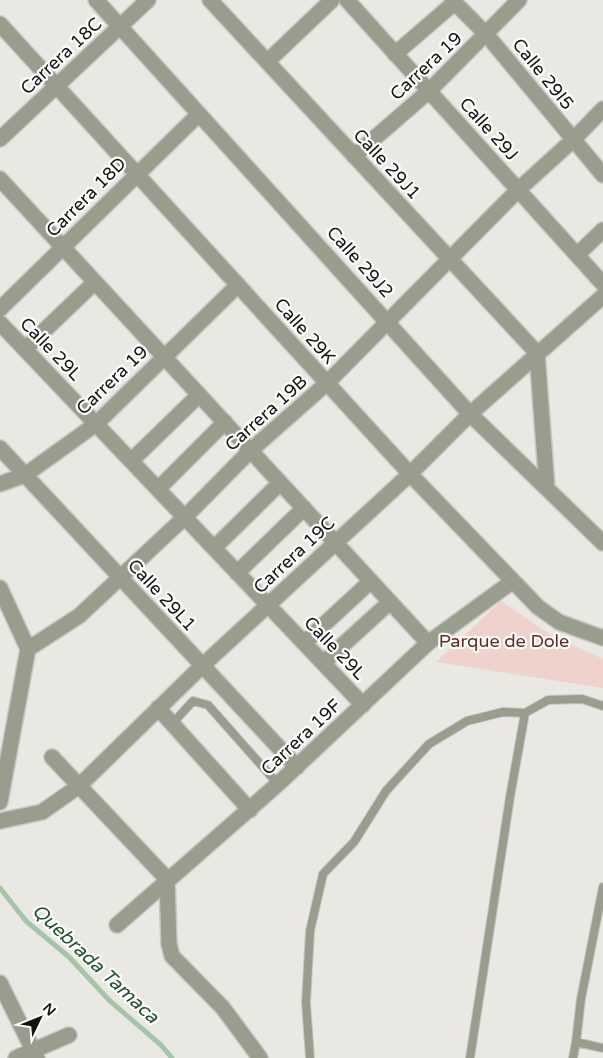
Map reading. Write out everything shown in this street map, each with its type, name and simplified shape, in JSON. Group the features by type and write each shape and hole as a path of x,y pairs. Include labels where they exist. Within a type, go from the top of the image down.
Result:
{"street":[{"name":"Calle 29J2","path":"96,0 389,322 470,414 603,543"},
{"name":"Carrera 18C","path":"0,139 148,0"},
{"name":"Calle 29J1","path":"210,0 537,353"},
{"path":"268,61 332,0"},
{"name":"Calle 29J","path":"347,0 603,284"},
{"name":"Carrera 19","path":"354,156 429,92 519,0"},
{"path":"395,54 453,1"},
{"name":"Calle 29I5","path":"453,1 486,34 603,175"},
{"name":"Calle 29K","path":"0,24 410,474 538,607 559,622 603,638"},
{"name":"Carrera 19B","path":"28,649 79,616 185,517 250,450 327,383 451,260 518,190 573,140 603,109"},
{"name":"Carrera 18D","path":"0,309 136,174 200,114"},
{"path":"0,179 428,643"},
{"path":"577,255 603,230"},
{"path":"25,350 95,282"},
{"name":"Carrera 19","path":"0,484 25,475 96,424 238,285"},
{"name":"Carrera 19C","path":"0,821 42,812 79,786 202,666 410,474 470,414 603,296"},
{"name":"Calle 29L","path":"0,323 363,705"},
{"path":"537,353 547,488"},
{"path":"131,461 199,395"},
{"path":"158,489 225,422"},
{"name":"Calle 29L1","path":"0,448 297,767"},
{"path":"214,548 280,483"},
{"path":"237,573 304,508"},
{"path":"304,643 371,581"},
{"name":"Carrera 19F","path":"117,925 167,879 250,810 428,643 513,581"},
{"path":"0,588 28,649 0,802"},
{"path":"324,663 390,602"},
{"path":"158,708 250,810"},
{"path":"52,757 167,879 169,944 172,956 222,1008 260,1058"},
{"path":"0,983 36,1055"},
{"path":"16,1058 36,1055 70,1035"}],"lane":[{"path":"310,1058 306,1003 310,931 323,874 354,842 386,791 429,744 467,721 503,712 525,712 548,700 582,700 603,706"},
{"path":"172,724 194,701 208,705 278,784"},
{"path":"470,1058 480,984 525,712"},
{"path":"573,1058 581,999 603,887"},
{"path":"576,1042 603,1048"}],"green space":[{"name":"Parque de Dole","path":"501,601 549,634 603,659 603,688 436,662"}],"waterway":[{"name":"Quebrada Tamaca","path":"0,888 26,921 69,957 110,1001 161,1045 172,1058"}]}
